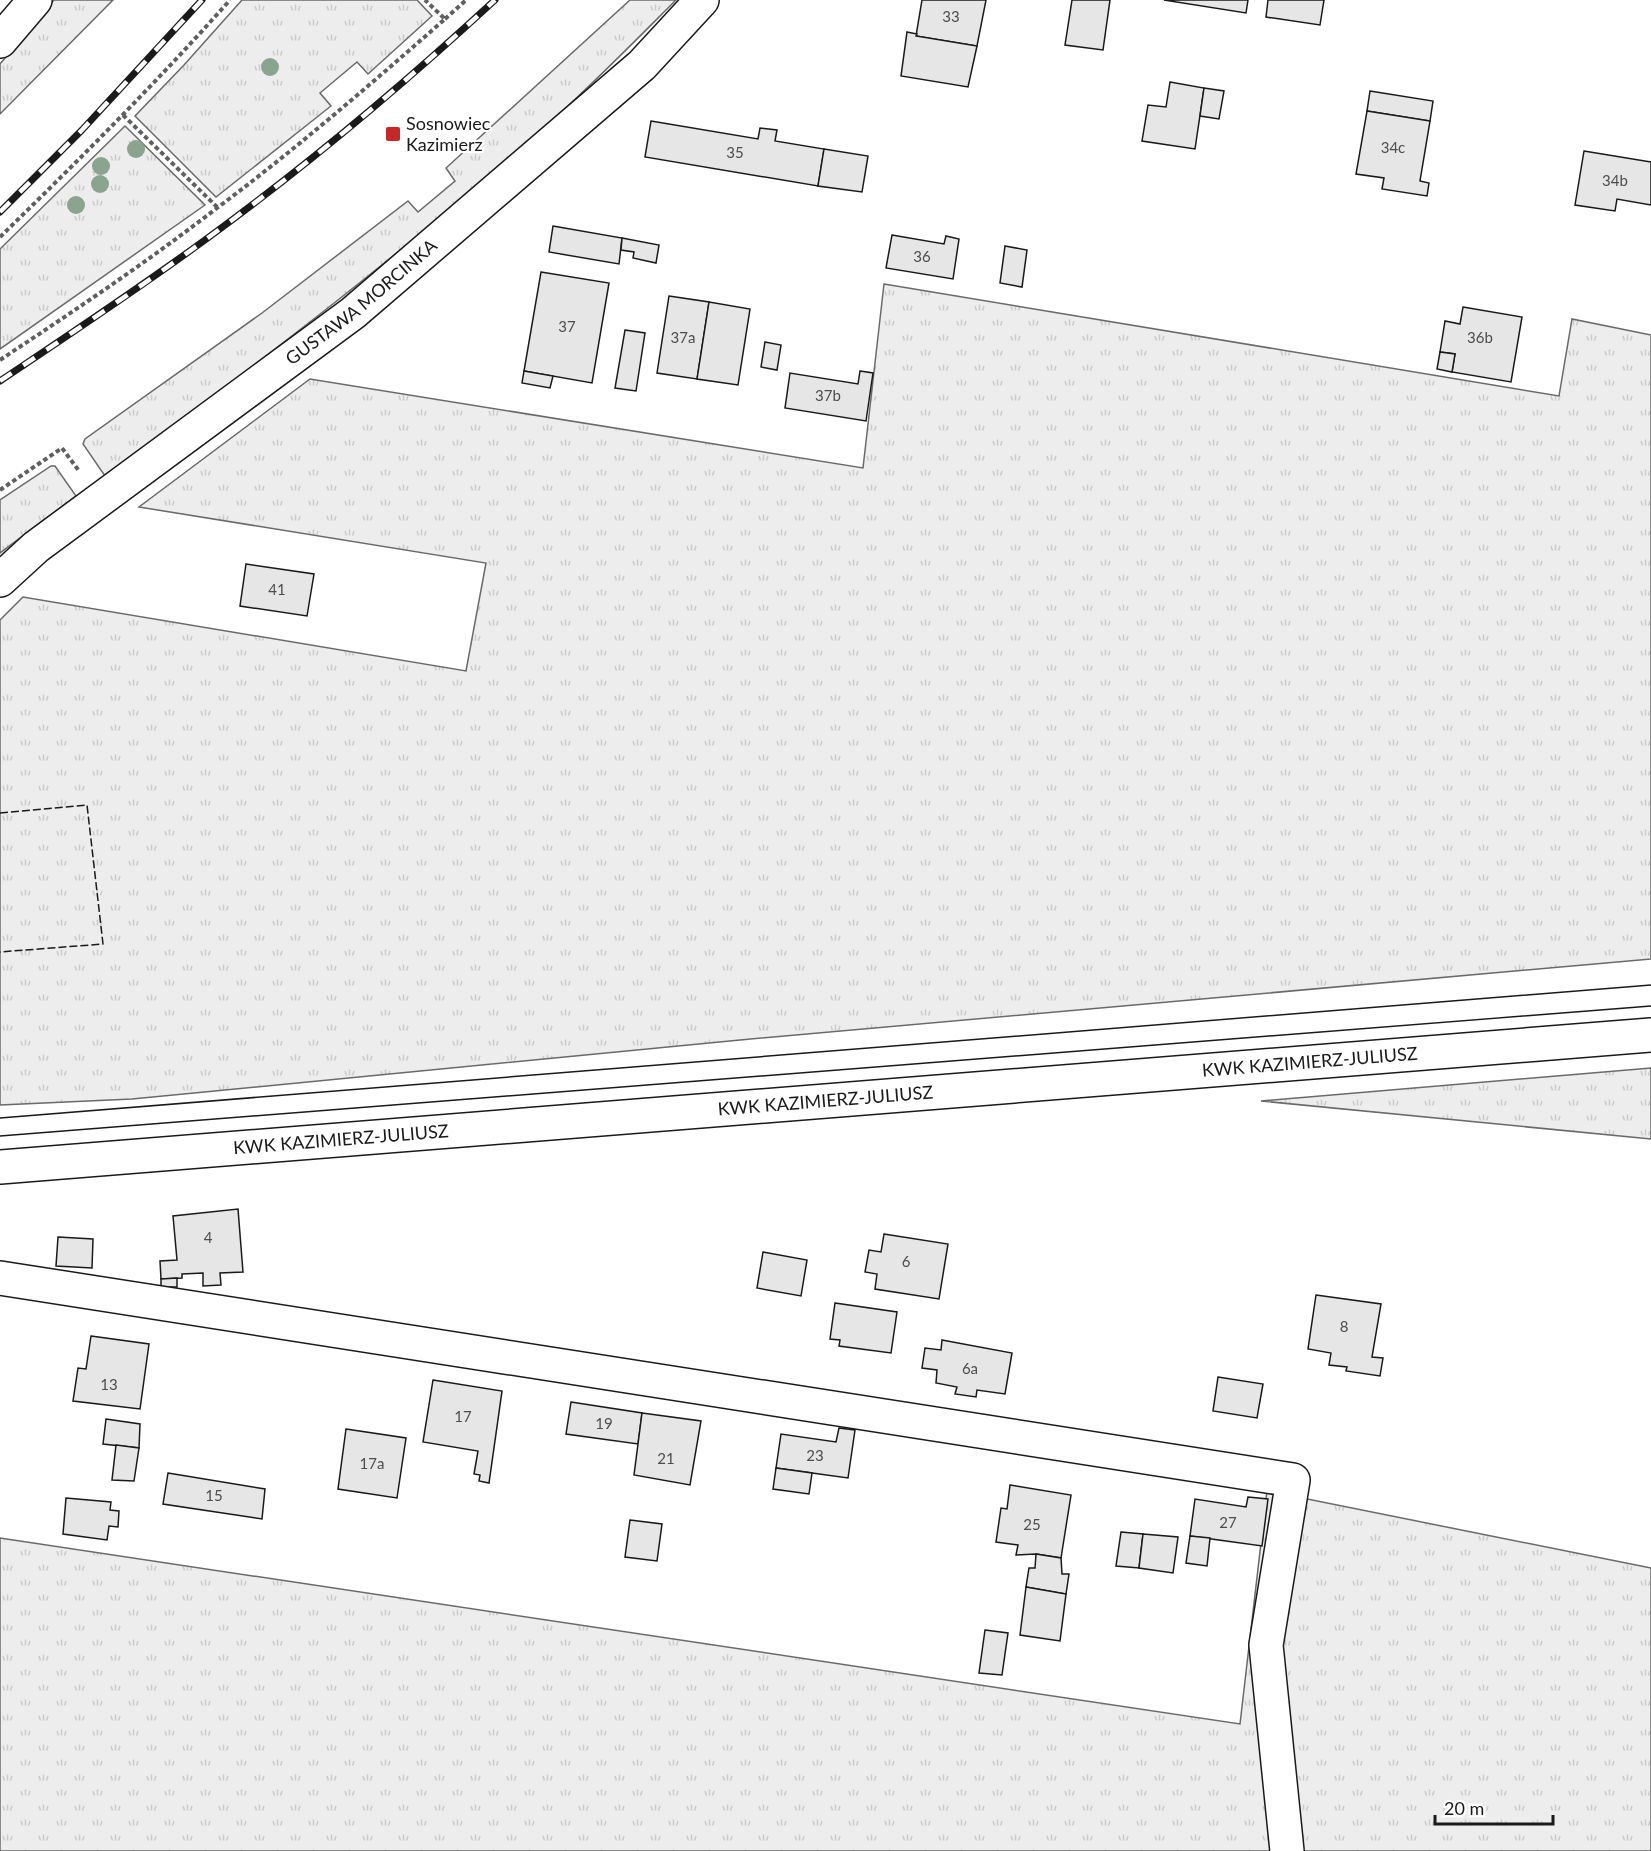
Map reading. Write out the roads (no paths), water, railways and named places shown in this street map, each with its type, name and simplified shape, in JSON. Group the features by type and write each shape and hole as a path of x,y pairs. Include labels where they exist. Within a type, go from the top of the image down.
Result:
{"street":[{"path":"0,41 35,0"},
{"name":"GUSTAWA MORCINKA","path":"0,580 36,547 353,313 642,65 702,0"},
{"name":"KWK KAZIMIERZ-JULIUSZ","path":"0,1167 1651,1035"},
{"path":"0,1278 1293,1480 1266,1645 1287,1851"}],"tram line":[{"path":"0,1118 1651,985"},
{"path":"0,1136 1651,1006"}],"railway":[{"path":"0,212 82,130 202,0"},
{"path":"0,381 158,274 283,181 391,93 495,0"}],"place":[{"name":"Sosnowiec Kazimierz","path":"393,134"}]}
